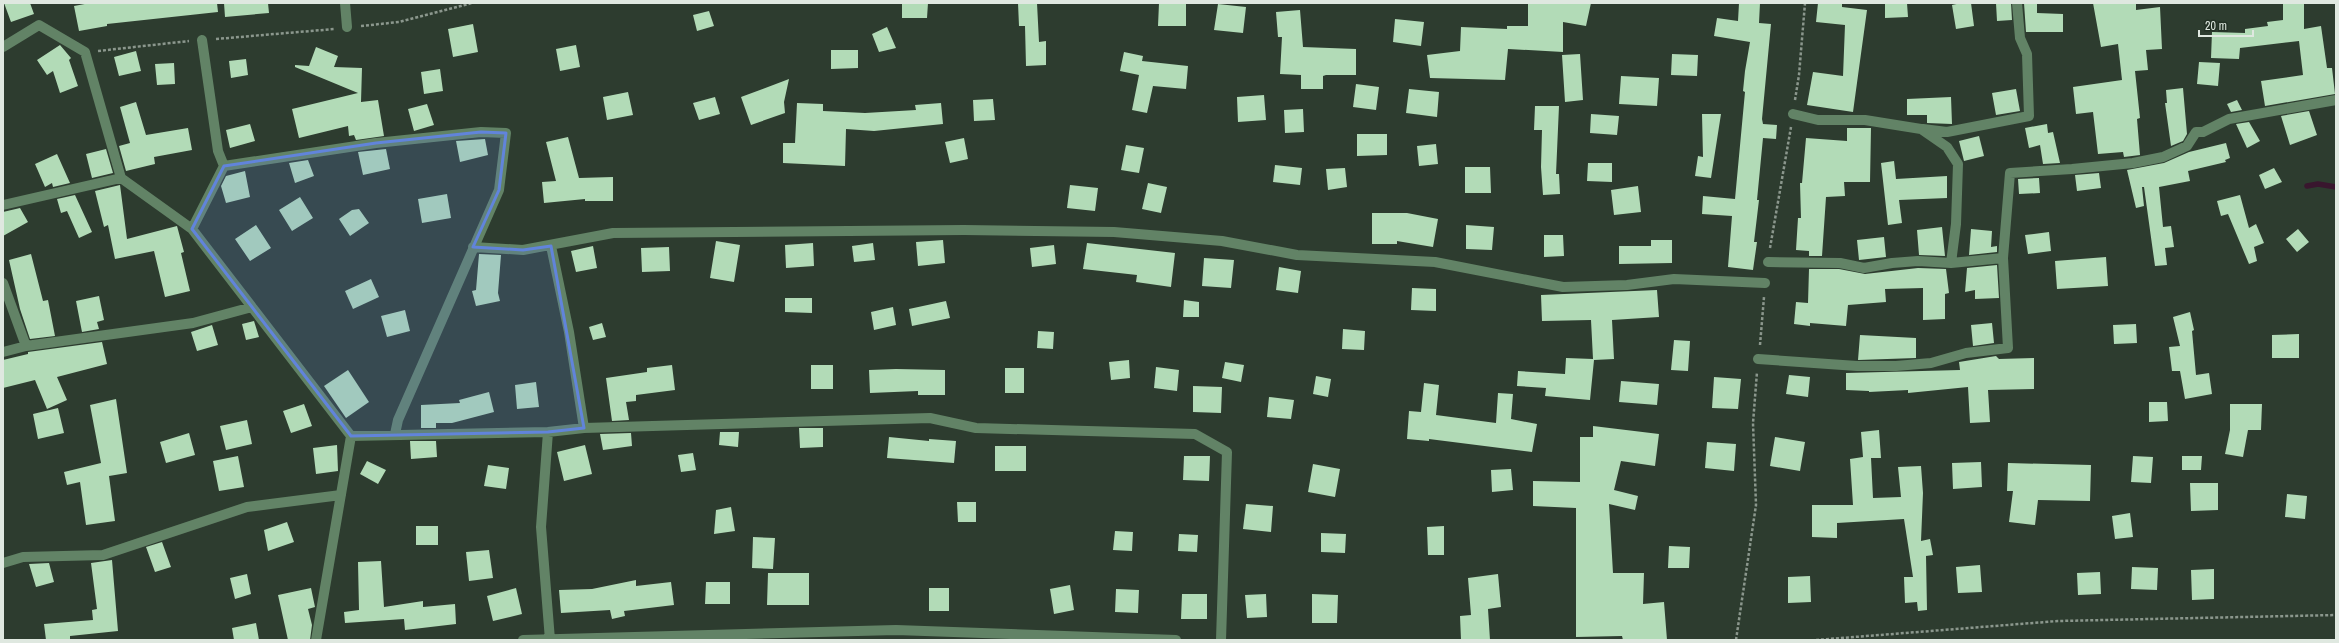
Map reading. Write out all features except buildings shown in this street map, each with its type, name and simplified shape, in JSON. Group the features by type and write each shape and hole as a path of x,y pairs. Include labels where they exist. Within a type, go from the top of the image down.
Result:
{"street":[{"path":"345,3 347,27"},
{"path":"1793,114 1818,120 1865,120 1947,132 2029,116 2027,54 2020,38 2017,3"},
{"path":"3,47 39,25 85,52 121,178 192,229 351,436 316,640"},
{"path":"192,229 224,166 218,151 202,40"},
{"path":"1758,359 1857,366 1896,366 1931,363 1966,353 2008,348 2003,258 2010,173 2072,170 2133,163 2164,157 2187,146 2196,132 2204,132 2229,119 2336,100"},
{"path":"1921,129 1947,147 1958,164 1956,224 1951,263"},
{"path":"224,166 376,143 481,132 506,133 499,190 398,420 396,434"},
{"path":"3,205 121,178"},
{"path":"473,247 523,250 551,246 613,233 956,230 1114,232 1222,241 1297,255 1436,262 1562,287 1627,285 1674,279 1765,283"},
{"path":"551,246 569,332 584,428"},
{"path":"1768,262 1840,263 1864,268 1918,261 1951,263 2003,258"},
{"path":"3,283 26,346"},
{"path":"3,352 26,346 193,323 252,307"},
{"path":"351,436 548,432 584,428 930,418 976,428 1195,434 1228,452 1221,640"},
{"path":"548,432 541,527 550,640"},
{"path":"3,563 23,557 103,555 247,507 341,495"},
{"path":"523,640 896,630 1176,640"}],"path":[{"path":"85,52 399,22 472,3"},
{"path":"1768,262 1799,75 1805,3"},
{"path":"1736,640 1756,505 1753,423 1765,283"},
{"path":"1816,640 2058,621 2336,614"}],"highlighted area":[{"path":"481,132 506,133 499,190 473,247 523,250 551,246 584,428 548,432 351,436 192,229 224,166 376,143"}],"waterway":[{"path":"2307,186 2318,184 2336,187"}]}
